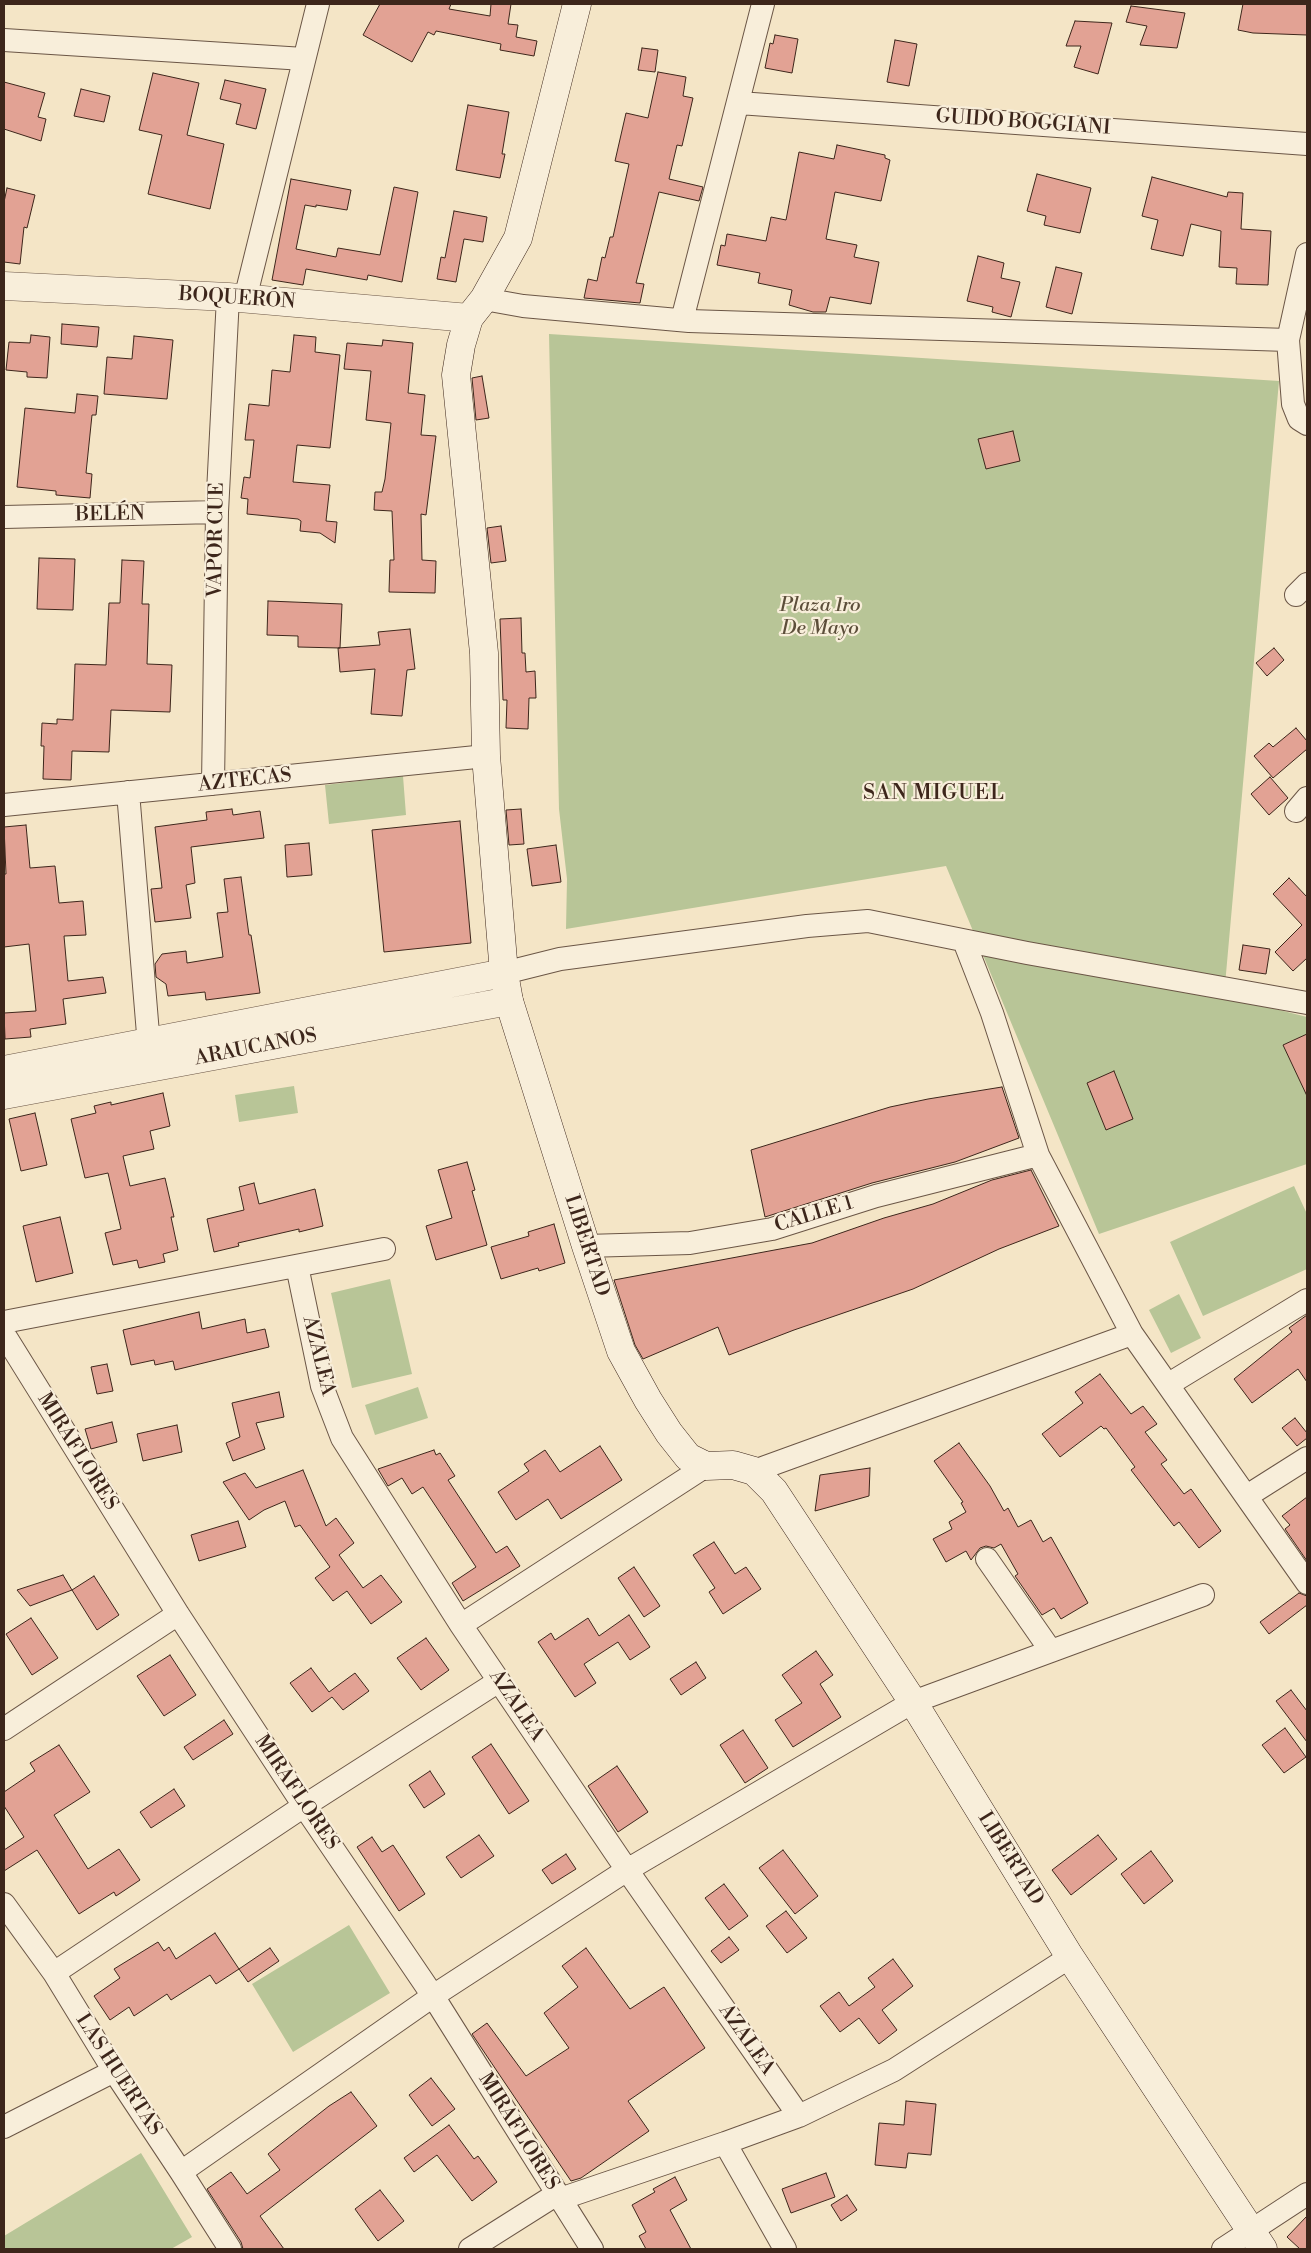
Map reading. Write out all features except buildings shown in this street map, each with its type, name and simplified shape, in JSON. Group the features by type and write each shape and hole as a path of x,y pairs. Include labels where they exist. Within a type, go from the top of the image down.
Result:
{"main road":[{"name":"LIBERTAD","path":"577,4 518,238 477,308 461,345 456,374 484,652 486,756 504,974 509,1000 621,1351 669,1433 688,1457 706,1466"},
{"name":"BOQUERÓN","path":"4,286 477,308"},
{"name":"ARAUCANOS","path":"4,1095 149,1056 504,974"},
{"name":"ARAUCANOS","path":"4,1070 149,1056 509,1000"},
{"path":"706,1466 733,1465 754,1471"},
{"name":"LIBERTAD","path":"754,1471 774,1491 913,1702 1070,1957 1257,2240"}],"street":[{"name":"VAPOR CUE","path":"213,784 217,512 236,298 304,60 318,4"},
{"path":"682,320 763,4"},
{"path":"4,40 304,60"},
{"name":"GUIDO BOGGIANI","path":"739,103 1307,144"},
{"path":"1303,422 1293,404 1288,340 1307,254"},
{"path":"477,308 523,306 682,320 1288,340"},
{"name":"BELÉN","path":"4,517 217,512"},
{"name":"AZTECAS","path":"4,805 486,756"},
{"path":"128,792 149,1056"},
{"path":"504,974 560,959 824,924 868,921 964,941 1307,1003"},
{"path":"964,941 992,1013 1038,1155 1132,1334 1169,1384 1307,1583"},
{"name":"CALLE 1","path":"586,1246 690,1244 772,1229 876,1196 1038,1155"},
{"path":"4,1322 384,1250"},
{"name":"AZALEA","path":"297,1266 322,1386 342,1438 461,1625 627,1870 799,2116"},
{"path":"1169,1384 1307,1300"},
{"name":"MIRAFLORES","path":"4,1334 178,1614 304,1806 433,1996 592,2249"},
{"path":"754,1471 1132,1334"},
{"path":"1247,1496 1307,1458"},
{"path":"461,1625 706,1466"},
{"path":"988,1559 1051,1651"},
{"path":"181,2172 433,1996 627,1870 913,1702 1203,1595"},
{"path":"4,1729 178,1614"},
{"path":"54,1974 304,1806 499,1681"},
{"name":"LAS HUERTAS","path":"4,1904 54,1974 114,2071 230,2249"},
{"path":"470,2249 558,2196 725,2143 799,2116 894,2070 1070,1957"},
{"path":"4,2127 114,2071"},
{"path":"725,2143 785,2249"},
{"path":"1223,2249 1257,2240 1307,2194"}],"green space":[{"name":"Plaza 1ro De Mayo","path":"549,334 1279,381 1224,996 1307,1017 1307,1164 1099,1234 946,866 566,929 567,879 559,809"},
{"path":"403,776 406,815 329,824 325,785"},
{"path":"294,1086 298,1113 239,1122 235,1095"},
{"path":"1294,1186 1307,1214 1307,1269 1203,1316 1170,1242"},
{"path":"390,1279 412,1374 352,1388 331,1293"},
{"path":"1179,1294 1201,1338 1171,1353 1149,1310"},
{"path":"418,1387 428,1418 375,1435 365,1405"},
{"path":"349,1925 390,1993 293,2052 252,1984"},
{"path":"141,2153 192,2237 171,2249 5,2249 4,2236"}],"district":[{"name":"SAN MIGUEL","path":"934,794"}]}
